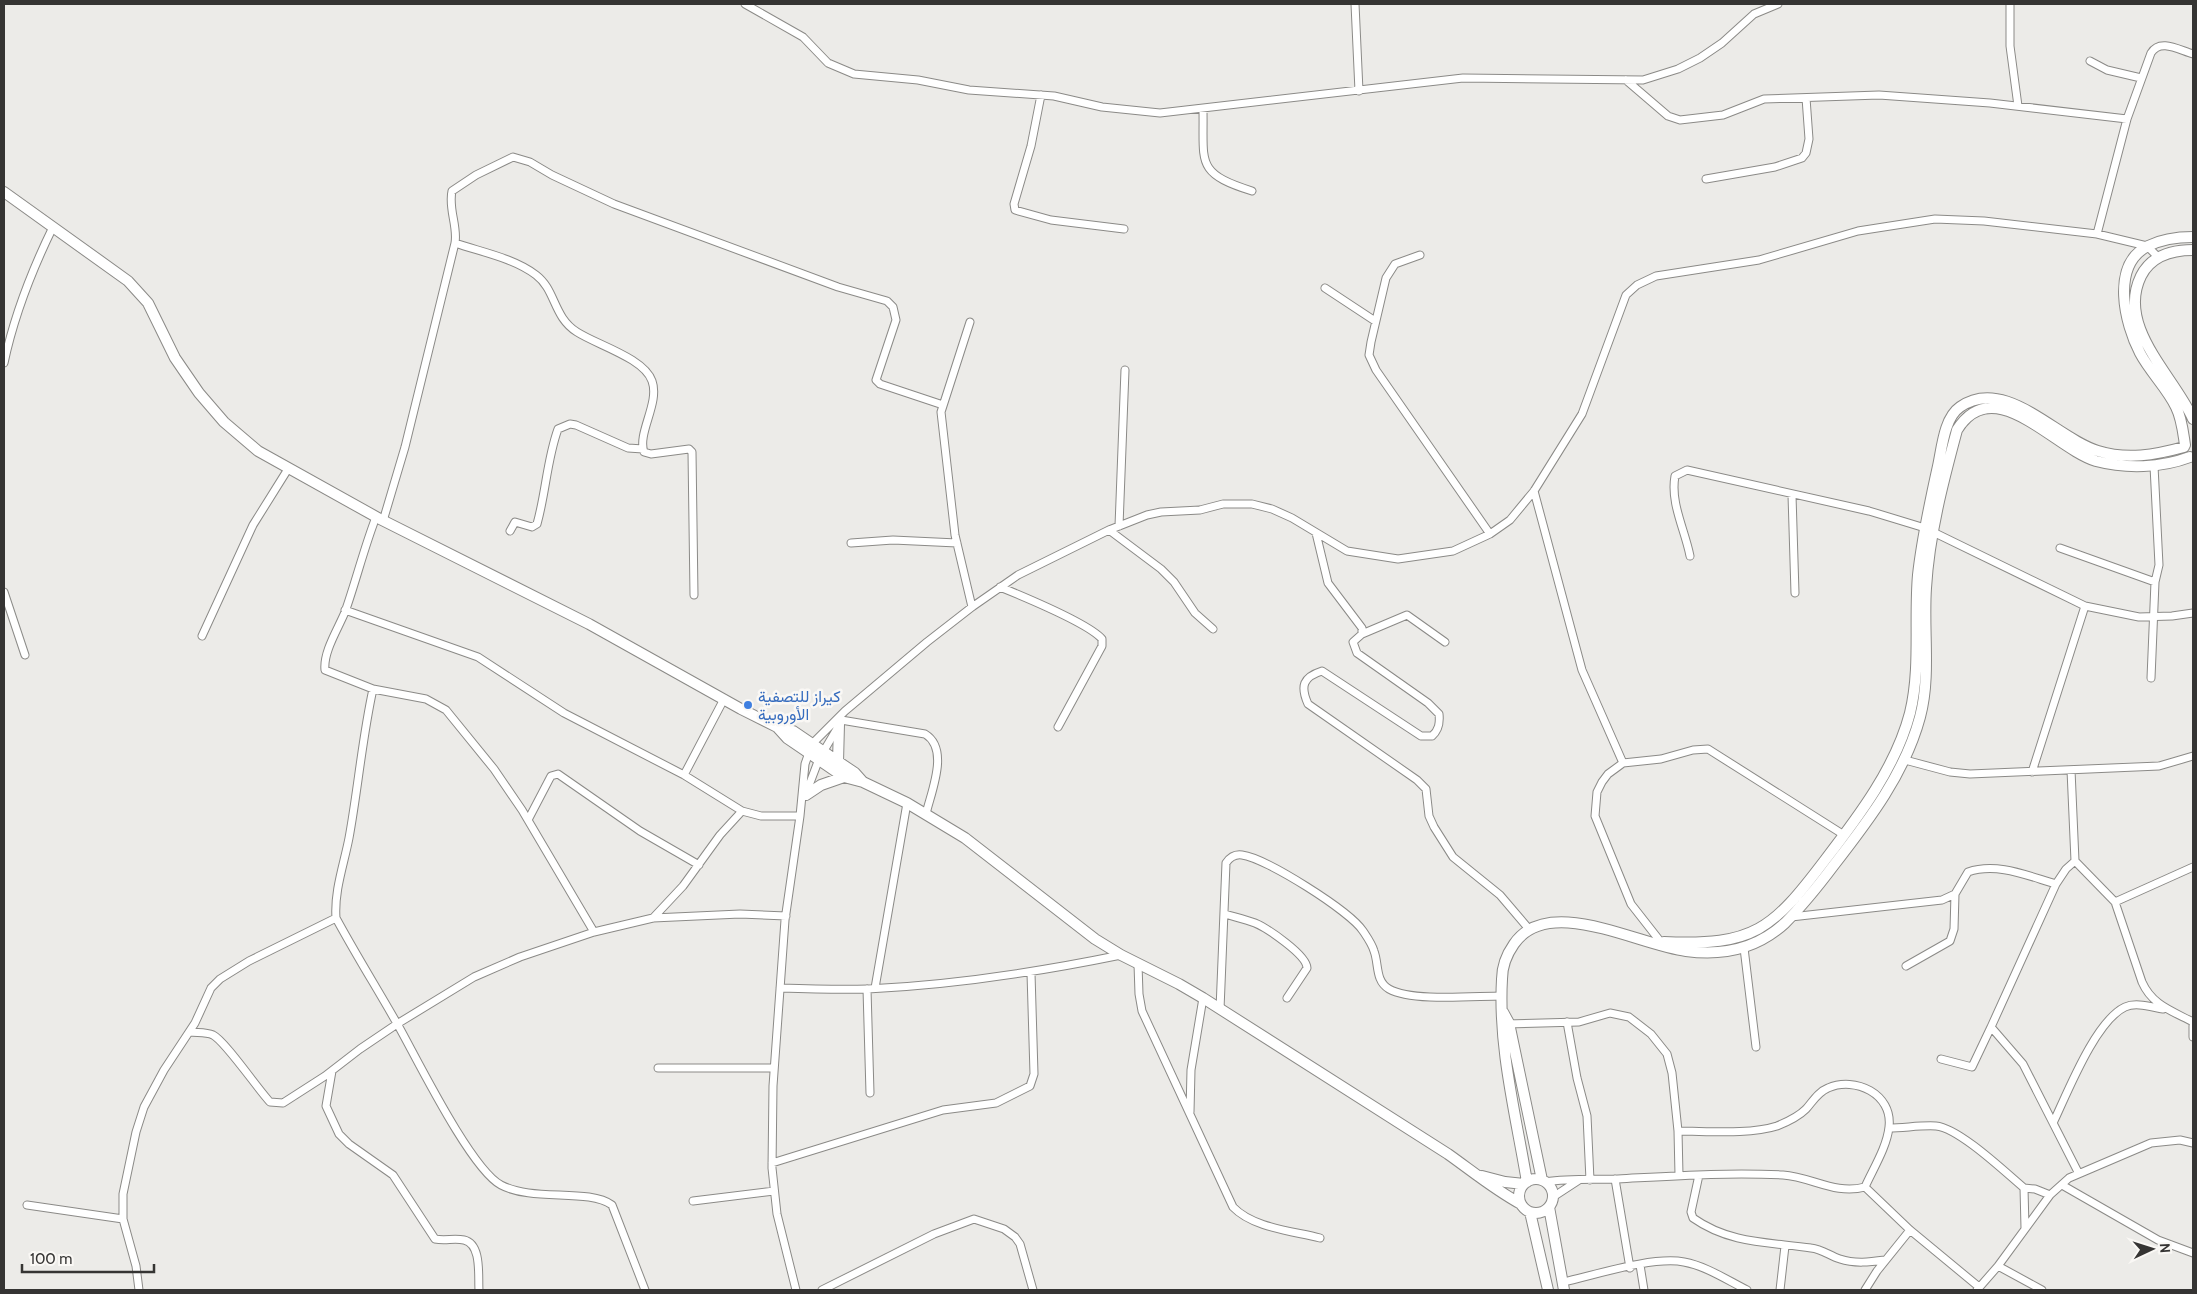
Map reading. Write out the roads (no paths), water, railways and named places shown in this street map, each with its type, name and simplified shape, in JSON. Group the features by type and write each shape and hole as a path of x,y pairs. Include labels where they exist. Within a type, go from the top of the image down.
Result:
{"main road":[{"path":"4,192 128,281 148,303 187,378 211,408 258,451 380,519 589,624 777,727 783,735 810,748 844,776 863,782 907,803 965,838 1071,921 1121,955 1203,998 1479,1175 1487,1183 1521,1204 1530,1212 1548,1290"},
{"path":"4,197 28,210"},
{"path":"2192,456 2184,452 2187,445 2176,407 2141,354 2127,320 2124,303 2128,272 2136,256 2147,246 2162,240 2193,237"},
{"path":"2193,250 2177,251 2159,258 2148,266 2137,286 2136,313 2146,341 2193,419"},
{"path":"1929,530 1948,423 1960,406 1974,400 1993,398 2013,404 2042,419 2080,444 2100,452 2140,456 2187,445"},
{"path":"1564,1286 1551,1202 1551,1188 1544,1181 1502,1012 1502,978 1509,953 1519,937 1529,929 1555,922 1574,923 1656,944 1700,952 1744,948 1770,936 1791,917 1857,836 1892,785 1905,760 1920,716 1918,574 1957,430 1965,417 1976,410 1998,408 2016,414 2084,456 2096,461 2117,465 2154,466 2192,456"},
{"path":"1656,944 1718,943 1740,938 1758,930 1781,913 1844,835 1882,778 1896,752 1909,715 1919,694"},
{"path":"838,762 840,722"},
{"path":"821,756 838,762 855,773 863,782"},
{"path":"804,798 822,785 844,776"},
{"path":"1505,1024 1526,1183 1519,1194 1521,1204"},
{"path":"1479,1175 1506,1182 1526,1183 1544,1181"},
{"path":"1530,1212 1542,1212 1551,1202"}],"street":[{"path":"745,4 803,37 836,68 854,74 918,80 969,90 1041,95 1137,112 1160,113 1203,110 1463,78 1643,80 1700,58 1722,43 1754,14 1778,4"},
{"path":"1354,4 1359,91"},
{"path":"2010,4 2010,46 2018,106"},
{"path":"2097,234 2128,119 2151,53 2157,45 2193,54"},
{"path":"2090,61 2107,70 2141,78"},
{"path":"1626,80 1668,116 1680,120 1723,115 1764,99 1899,95 2128,119"},
{"path":"1041,95 1031,146 1014,204 1015,210 1051,220 1124,229"},
{"path":"1706,179 1775,167 1802,158 1806,154 1809,140 1806,98"},
{"path":"1203,110 1204,158 1207,168 1226,182 1252,191"},
{"path":"594,932 528,820 494,769 446,710 426,699 373,690 325,670 326,658 380,519 405,447 455,243 452,191 504,160 518,158 614,204 838,287 887,301 893,307 896,320 876,380 880,384 943,405"},
{"path":"796,1290 777,1214 774,1191 772,1164 774,1068 786,916 810,748 845,711 972,607 1018,575 1109,530 1161,512 1200,510 1236,503 1272,509 1347,551 1398,559 1453,551 1490,534 1510,520 1534,491 1582,414 1626,295 1630,289 1646,279 1760,260 1858,231 1935,219 1984,221 2097,234 2147,246 2159,258"},
{"path":"4,363 30,280 53,227"},
{"path":"455,243 505,260 535,274 547,288 558,313 567,325 637,364 648,373 653,384 654,394 643,449"},
{"path":"1420,255 1392,267 1386,278 1369,355 1490,534"},
{"path":"1325,288 1375,322"},
{"path":"970,322 943,405 942,418 957,543 972,607"},
{"path":"1119,526 1125,370"},
{"path":"510,531 514,522 532,527 537,524 543,503 553,443 558,429 570,424 576,424 628,448 643,449 647,454 689,449 692,452 694,595"},
{"path":"2151,678 2155,582 2159,565 2154,466"},
{"path":"202,636 253,525 288,469"},
{"path":"1690,556 1675,501 1675,476 1687,470 1869,510 1929,530 2085,606 2126,615 2155,617 2193,613"},
{"path":"1534,491 1582,670 1623,763"},
{"path":"1792,494 1795,593"},
{"path":"1109,530 1174,582 1195,613 1213,629"},
{"path":"1316,533 1328,583 1335,595 1359,622 1362,634"},
{"path":"851,543 893,540 957,543"},
{"path":"2060,548 2155,582"},
{"path":"1000,587 1091,630 1102,639 1102,646 1058,727"},
{"path":"4,592 25,655"},
{"path":"2032,772 2085,606"},
{"path":"345,610 478,657 564,713 684,775 742,811 762,816 800,816"},
{"path":"1445,642 1407,615 1362,634 1353,642 1358,653 1436,709 1440,721 1436,732 1426,738 1322,671 1308,677 1303,684 1303,693 1308,704 1417,780 1426,789 1429,816 1453,856 1500,895 1529,929"},
{"path":"373,690 364,730 349,837 336,896 336,918 361,965 452,1121 488,1176 502,1186 530,1194 592,1198 605,1200 612,1205 645,1290"},
{"path":"684,775 724,699"},
{"path":"804,798 821,756 845,711"},
{"path":"840,722 925,734 930,737 938,759 926,814"},
{"path":"1656,944 1631,904 1604,841 1595,812 1597,792 1602,782 1608,774 1623,763 1661,759 1693,750 1708,749 1844,835"},
{"path":"1905,760 1950,772 2032,772 2159,766 2193,756"},
{"path":"2071,770 2074,861 2115,902 2145,988 2153,999 2168,1010 2193,1022"},
{"path":"528,820 551,776 558,774 640,830 699,865"},
{"path":"875,988 907,803"},
{"path":"654,918 699,865 720,835 742,811"},
{"path":"1220,1010 1226,863 1229,858 1243,855 1319,894 1354,920 1374,952 1378,977 1388,988 1426,996 1502,996"},
{"path":"1941,1059 1972,1067 2056,884 2074,861"},
{"path":"2115,902 2193,867"},
{"path":"1906,966 1950,941 1954,929 1955,894 1968,872 1985,868 2010,871 2056,884"},
{"path":"1791,917 1942,900 1955,894"},
{"path":"190,1032 208,1033 220,1040 255,1086 270,1102 283,1103 332,1071 397,1024 474,977 520,957 594,932 654,918 740,914 786,916"},
{"path":"1225,914 1256,923 1268,930 1305,961 1306,968 1287,998"},
{"path":"139,1290 136,1266 123,1218 123,1194 136,1132 144,1107 164,1070 190,1032 211,988 220,979 250,961 336,918"},
{"path":"1744,948 1756,1047"},
{"path":"780,988 867,989 1031,972 1121,955"},
{"path":"1138,964 1138,994 1142,1011 1228,1199 1241,1216 1252,1221 1320,1238"},
{"path":"772,1164 943,1110 996,1104 1030,1086 1034,1074 1031,972"},
{"path":"867,989 870,1093"},
{"path":"1190,1114 1191,1070 1203,998"},
{"path":"2053,1124 2087,1052 2104,1026 2117,1012 2126,1006 2136,1005 2168,1010"},
{"path":"1505,1024 1567,1022 1587,1020 1602,1014 1617,1013 1639,1024 1659,1042 1667,1054 1672,1073 1678,1132 1679,1175"},
{"path":"1567,1022 1577,1078 1587,1116 1590,1180"},
{"path":"2193,1026 2193,1037"},
{"path":"1991,1027 2023,1064 2078,1172"},
{"path":"658,1068 774,1068"},
{"path":"332,1071 326,1106 339,1134 349,1144 392,1175 435,1239 464,1240 474,1247 479,1290"},
{"path":"1678,1132 1758,1130 1776,1126 1796,1117 1828,1088 1847,1084 1863,1086 1875,1092 1884,1105 1889,1120 1889,1128 1865,1187"},
{"path":"1889,1128 1936,1126 1944,1128 1972,1146 2024,1188 2035,1189 2050,1196"},
{"path":"1865,1187 1910,1230 1978,1289 1998,1266 2050,1196 2078,1172 2151,1143 2180,1140 2193,1143"},
{"path":"1544,1181 1679,1175 1780,1175 1802,1178 1827,1187 1850,1190 1865,1187"},
{"path":"1698,1175 1691,1212 1693,1218 1728,1237 1784,1246 1812,1248 1840,1259 1854,1262 1886,1260"},
{"path":"1615,1179 1630,1268"},
{"path":"1551,1202 1579,1180"},
{"path":"2062,1185 2151,1236 2193,1253"},
{"path":"2024,1188 2025,1228"},
{"path":"693,1201 774,1191"},
{"path":"27,1205 123,1218"},
{"path":"822,1290 934,1234 974,1219 1004,1229 1015,1237 1020,1244 1033,1290"},
{"path":"1865,1290 1910,1230"},
{"path":"1780,1290 1784,1246"},
{"path":"1564,1286 1640,1265 1683,1262 1700,1267 1747,1290"},
{"path":"1640,1265 1644,1290"},
{"path":"1998,1266 2042,1290"}],"place":[{"name":"كيراز للتصفية الأوروبية","path":"748,705"}]}
